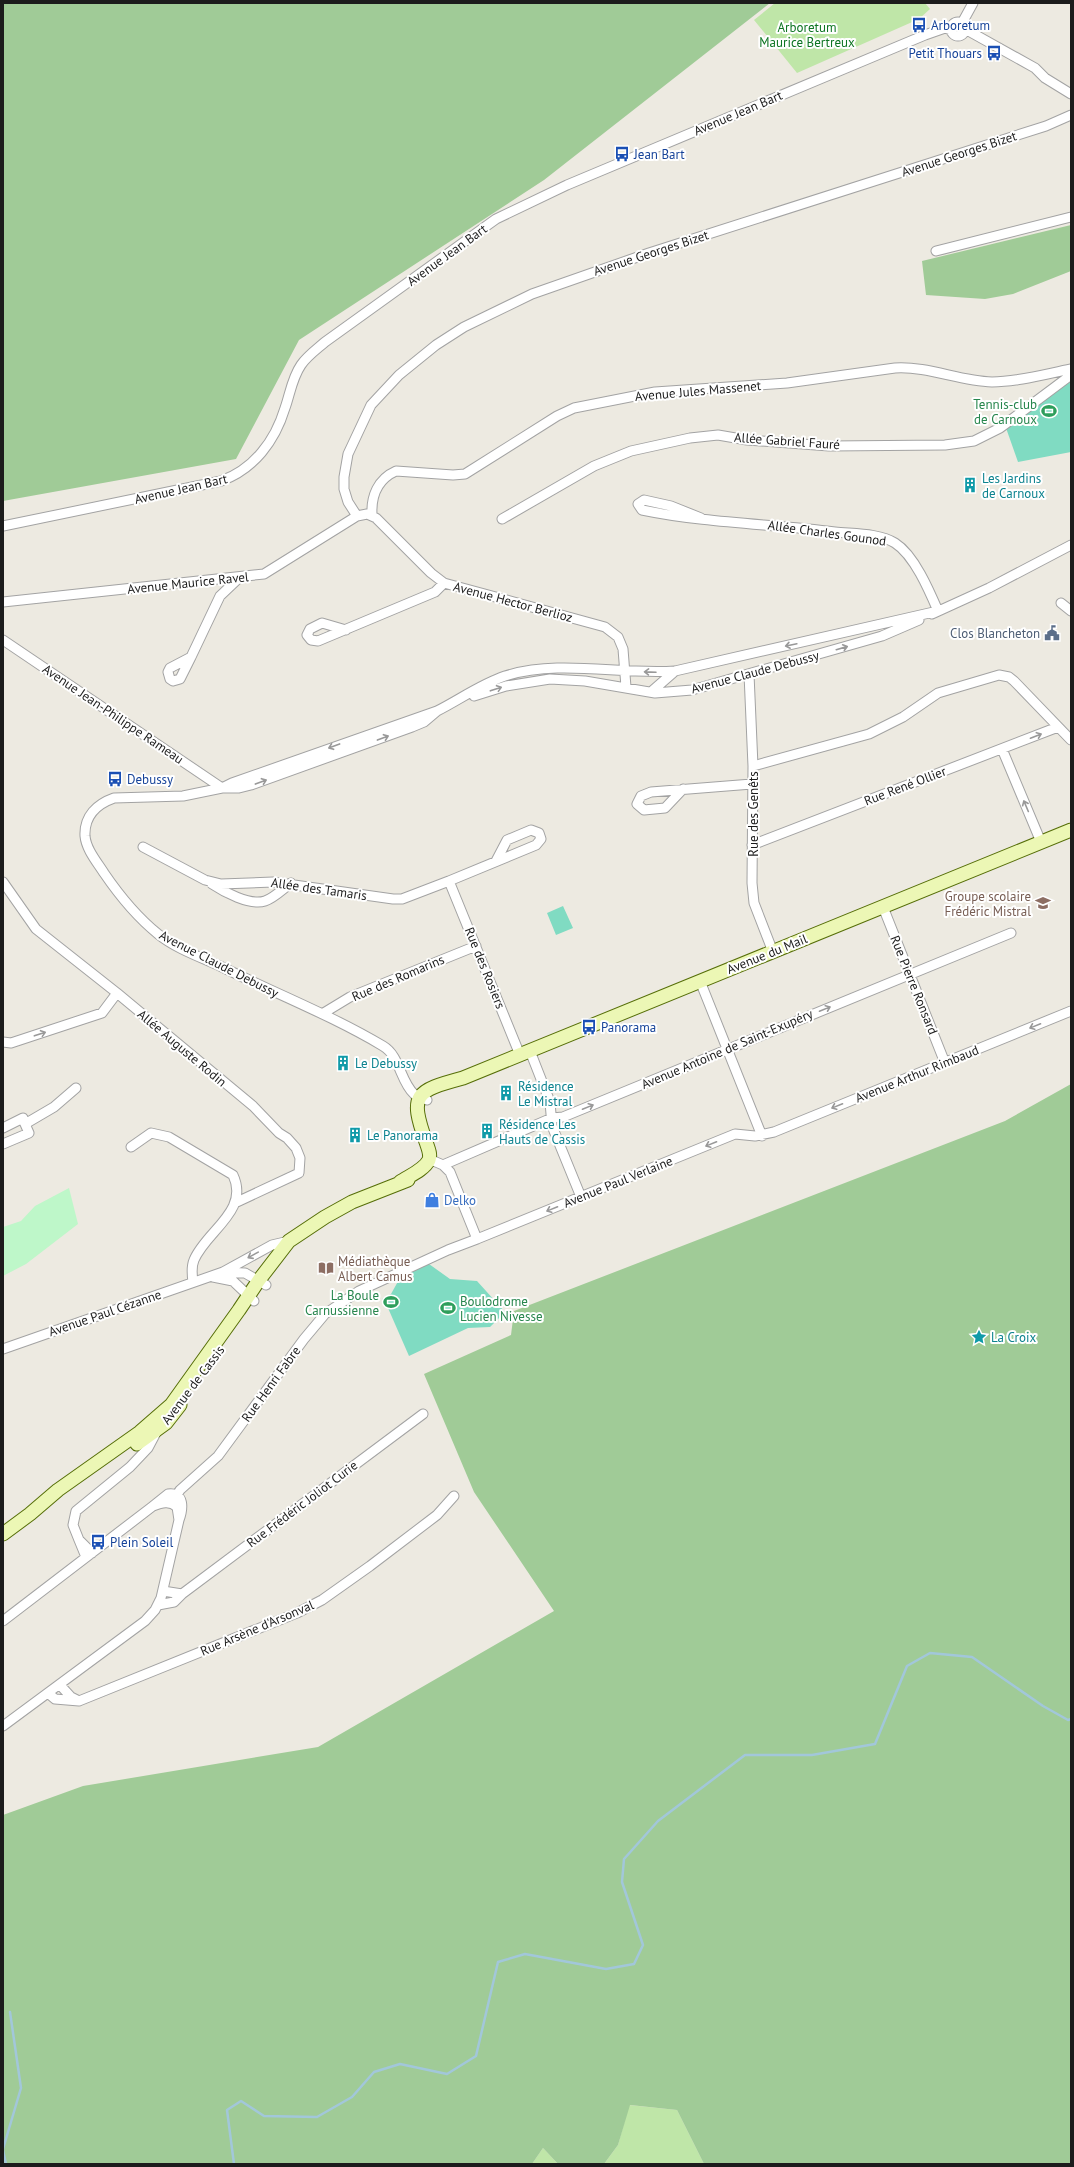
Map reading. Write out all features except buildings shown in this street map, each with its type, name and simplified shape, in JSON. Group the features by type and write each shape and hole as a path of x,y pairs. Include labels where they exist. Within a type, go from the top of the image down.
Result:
{"main road":[{"name":"Avenue du Mail","path":"424,1099 428,1089 463,1078 1071,830"},
{"path":"424,1099 417,1105 417,1116 429,1150 436,1162"},
{"name":"Avenue de Cassis","path":"30,1514 64,1496 138,1451 173,1415 289,1241 302,1234 325,1217 352,1202 400,1182 424,1175 433,1168 436,1162"},
{"name":"Avenue de Cassis","path":"262,1282 302,1234"},
{"name":"Avenue de Cassis","path":"3,1534 30,1514 58,1490 140,1432 163,1413 171,1405 251,1298"}],"street":[{"path":"973,3 963,26 1034,68 1045,78 1071,94"},
{"name":"Avenue Jean Bart","path":"3,526 216,483 236,476 255,460 272,437 281,422 294,378 301,365 314,352 325,342 496,219 567,185 925,35 945,28 951,30 953,23 963,26"},
{"name":"Avenue Georges Bizet","path":"357,516 348,502 344,489 344,477 348,454 371,405 399,375 436,345 464,327 532,294 649,253 1046,126 1071,115"},
{"path":"936,251 1071,217"},
{"name":"Avenue Jules Massenet","path":"372,515 372,507 377,488 382,479 389,474 396,471 452,475 465,474 557,416 574,408 655,392 788,383 895,368 910,367 992,382 1009,381 1071,369"},
{"name":"Allée Gabriel Fauré","path":"502,519 594,466 631,451 690,438 718,435 747,440 829,446 945,445 974,441 1000,428 1071,375"},
{"name":"Allée Charles Gounod","path":"701,518 671,506 644,500 638,504 642,510 676,516 798,528 889,540 905,552 925,582 938,611"},
{"path":"357,516 372,515"},
{"name":"Avenue Hector Berlioz","path":"372,515 431,573 444,583 605,627 618,637 623,649 626,688"},
{"name":"Avenue Maurice Ravel","path":"3,602 240,578 264,574 357,516"},
{"name":"Avenue Claude Debussy","path":"424,1099 410,1089 395,1058 386,1048 359,1031 216,965 159,935 131,907 106,876 91,854 85,840 86,826 90,816 103,802 114,798 183,796 222,788 232,782 437,711 459,701 506,686 550,679 585,681 650,692 692,690 885,636 989,588 1071,545"},
{"path":"191,657 220,596 240,578"},
{"path":"209,581 220,596"},
{"path":"346,630 435,592 444,583"},
{"path":"1061,603 1071,611"},
{"name":"Avenue Claude Debussy","path":"459,701 488,683 520,672 559,667 653,673 675,671 878,626 938,611"},
{"path":"878,626 886,628 885,636"},
{"name":"Avenue Jean-Philippe Rameau","path":"3,640 222,788"},
{"path":"650,692 675,671"},
{"name":"Rue des Genêts","path":"749,674 753,766 752,845 754,903 773,952"},
{"path":"753,766 868,734 903,717 938,694 999,675 1009,677 1066,732"},
{"name":"Rue René Ollier","path":"752,845 1015,744 1066,732"},
{"path":"1002,749 1041,842"},
{"path":"683,789 752,784"},
{"name":"Allée des Tamaris","path":"143,847 205,880 221,884 273,882 291,883 393,899 402,899 449,881 540,843 541,839 539,833 531,830 507,840 496,861"},
{"path":"205,880 226,894 248,900 263,902 291,883"},
{"name":"Rue des Rosiers","path":"449,881 476,946 525,1053 550,1102 552,1126 581,1197"},
{"name":"Allée Auguste Rodin","path":"3,882 36,929 117,993 253,1106 296,1148 300,1158 299,1173 237,1202"},
{"name":"Rue Pierre Ronsard","path":"883,907 945,1063"},
{"name":"Avenue Antoine de Saint-Exupéry","path":"436,1162 552,1118 563,1117 1011,933"},
{"name":"Rue des Romarins","path":"322,1014 350,998 476,946"},
{"path":"700,981 762,1136"},
{"path":"3,1042 11,1043 102,1013 117,993"},
{"name":"Avenue Arthur Rimbaud","path":"762,1136 1071,1011"},
{"path":"25,1124 54,1107 76,1088"},
{"path":"542,1115 552,1118"},
{"path":"3,1128 22,1118 29,1133 3,1144"},
{"path":"735,1134 757,1125"},
{"path":"131,1147 151,1133 169,1137 234,1175 238,1190 237,1202 194,1260 193,1282"},
{"name":"Avenue Paul Verlaine","path":"374,1284 448,1250 735,1134 762,1136"},
{"path":"436,1162 450,1172 477,1239"},
{"name":"Avenue Paul Cézanne","path":"3,1349 223,1272 272,1245 289,1241"},
{"name":"Avenue Paul Cézanne","path":"223,1272 245,1274 262,1282"},
{"name":"Avenue Paul Cézanne","path":"208,1277 233,1281 251,1298"},
{"name":"Rue Henri Fabre","path":"174,1499 218,1456 316,1322 340,1302 374,1284"},
{"name":"Rue Frédéric Joliot Curie","path":"158,1605 174,1602 182,1594 423,1414"},
{"path":"89,1555 79,1540 73,1525 76,1511 130,1467 138,1451 136,1438 140,1432"},
{"path":"3,1621 168,1494 174,1499 181,1499 183,1506 163,1591 158,1605 145,1621 3,1726"},
{"name":"Rue Arsène d'Arsonval","path":"48,1693 55,1699 79,1701 297,1613 322,1600 437,1515 454,1496"},
{"path":"163,1591 182,1594"},
{"path":"60,1685 71,1697 79,1701"}],"green space":[{"path":"3,3 770,3 544,180 299,340 236,459 3,501"},
{"name":"Arboretum Maurice Bertreux","path":"775,3 925,3 930,9 919,19 797,73 754,20"},
{"path":"1071,225 1071,271 1013,294 985,299 926,295 922,261"},
{"name":"Tennis-club de Carnoux","path":"1071,381 1071,452 1018,462 1006,428 1048,395"},
{"path":"563,906 573,928 556,935 547,913"},
{"path":"1071,1084 1071,2164 704,2164 677,2110 630,2105 618,2145 604,2164 558,2164 543,2148 532,2164 3,2164 3,1815 83,1786 318,1747 554,1611 474,1492 424,1374 511,1335 514,1311 1005,1121"},
{"path":"69,1188 78,1224 26,1264 3,1276 3,1227 21,1221 35,1206"},
{"name":"Boulodrome Lucien Nivesse","path":"429,1264 450,1279 477,1281 505,1312 490,1327 468,1328 409,1356 388,1308 382,1299 391,1294 401,1276"},
{"path":"629,2105 677,2110 704,2164 604,2164 618,2145"},
{"path":"543,2148 558,2164 532,2164"}],"waterway":[{"path":"234,2164 227,2110 241,2101 264,2116 317,2117 352,2097 374,2072 400,2064 447,2074 476,2056 498,1962 525,1954 606,1969 634,1964 643,1945 622,1882 624,1859 658,1821 745,1755 812,1755 875,1744 907,1666 930,1653 972,1657 1043,1706 1068,1720 1071,1719"},
{"path":"3,2149 21,2088 10,2012"},
{"path":"3,2150 6,2164"}],"place":[{"name":"Arboretum","path":"919,25"},
{"name":"Petit Thouars","path":"994,53"},
{"name":"Jean Bart","path":"622,154"},
{"name":"Tennis-club de Carnoux","path":"1049,411"},
{"name":"Les Jardins de Carnoux","path":"970,485"},
{"name":"Clos Blancheton","path":"1052,633"},
{"name":"Debussy","path":"115,779"},
{"name":"Groupe scolaire Frédéric Mistral","path":"1043,903"},
{"name":"Panorama","path":"589,1027"},
{"name":"Le Debussy","path":"343,1063"},
{"name":"Résidence Le Mistral","path":"506,1093"},
{"name":"Résidence Les Hauts de Cassis","path":"487,1131"},
{"name":"Le Panorama","path":"355,1135"},
{"name":"Delko","path":"432,1200"},
{"name":"Médiathèque Albert Camus","path":"326,1268"},
{"name":"La Boule Carnussienne","path":"391,1302"},
{"name":"Boulodrome Lucien Nivesse","path":"448,1308"},
{"name":"La Croix","path":"979,1337"},
{"name":"Plein Soleil","path":"98,1542"}]}
